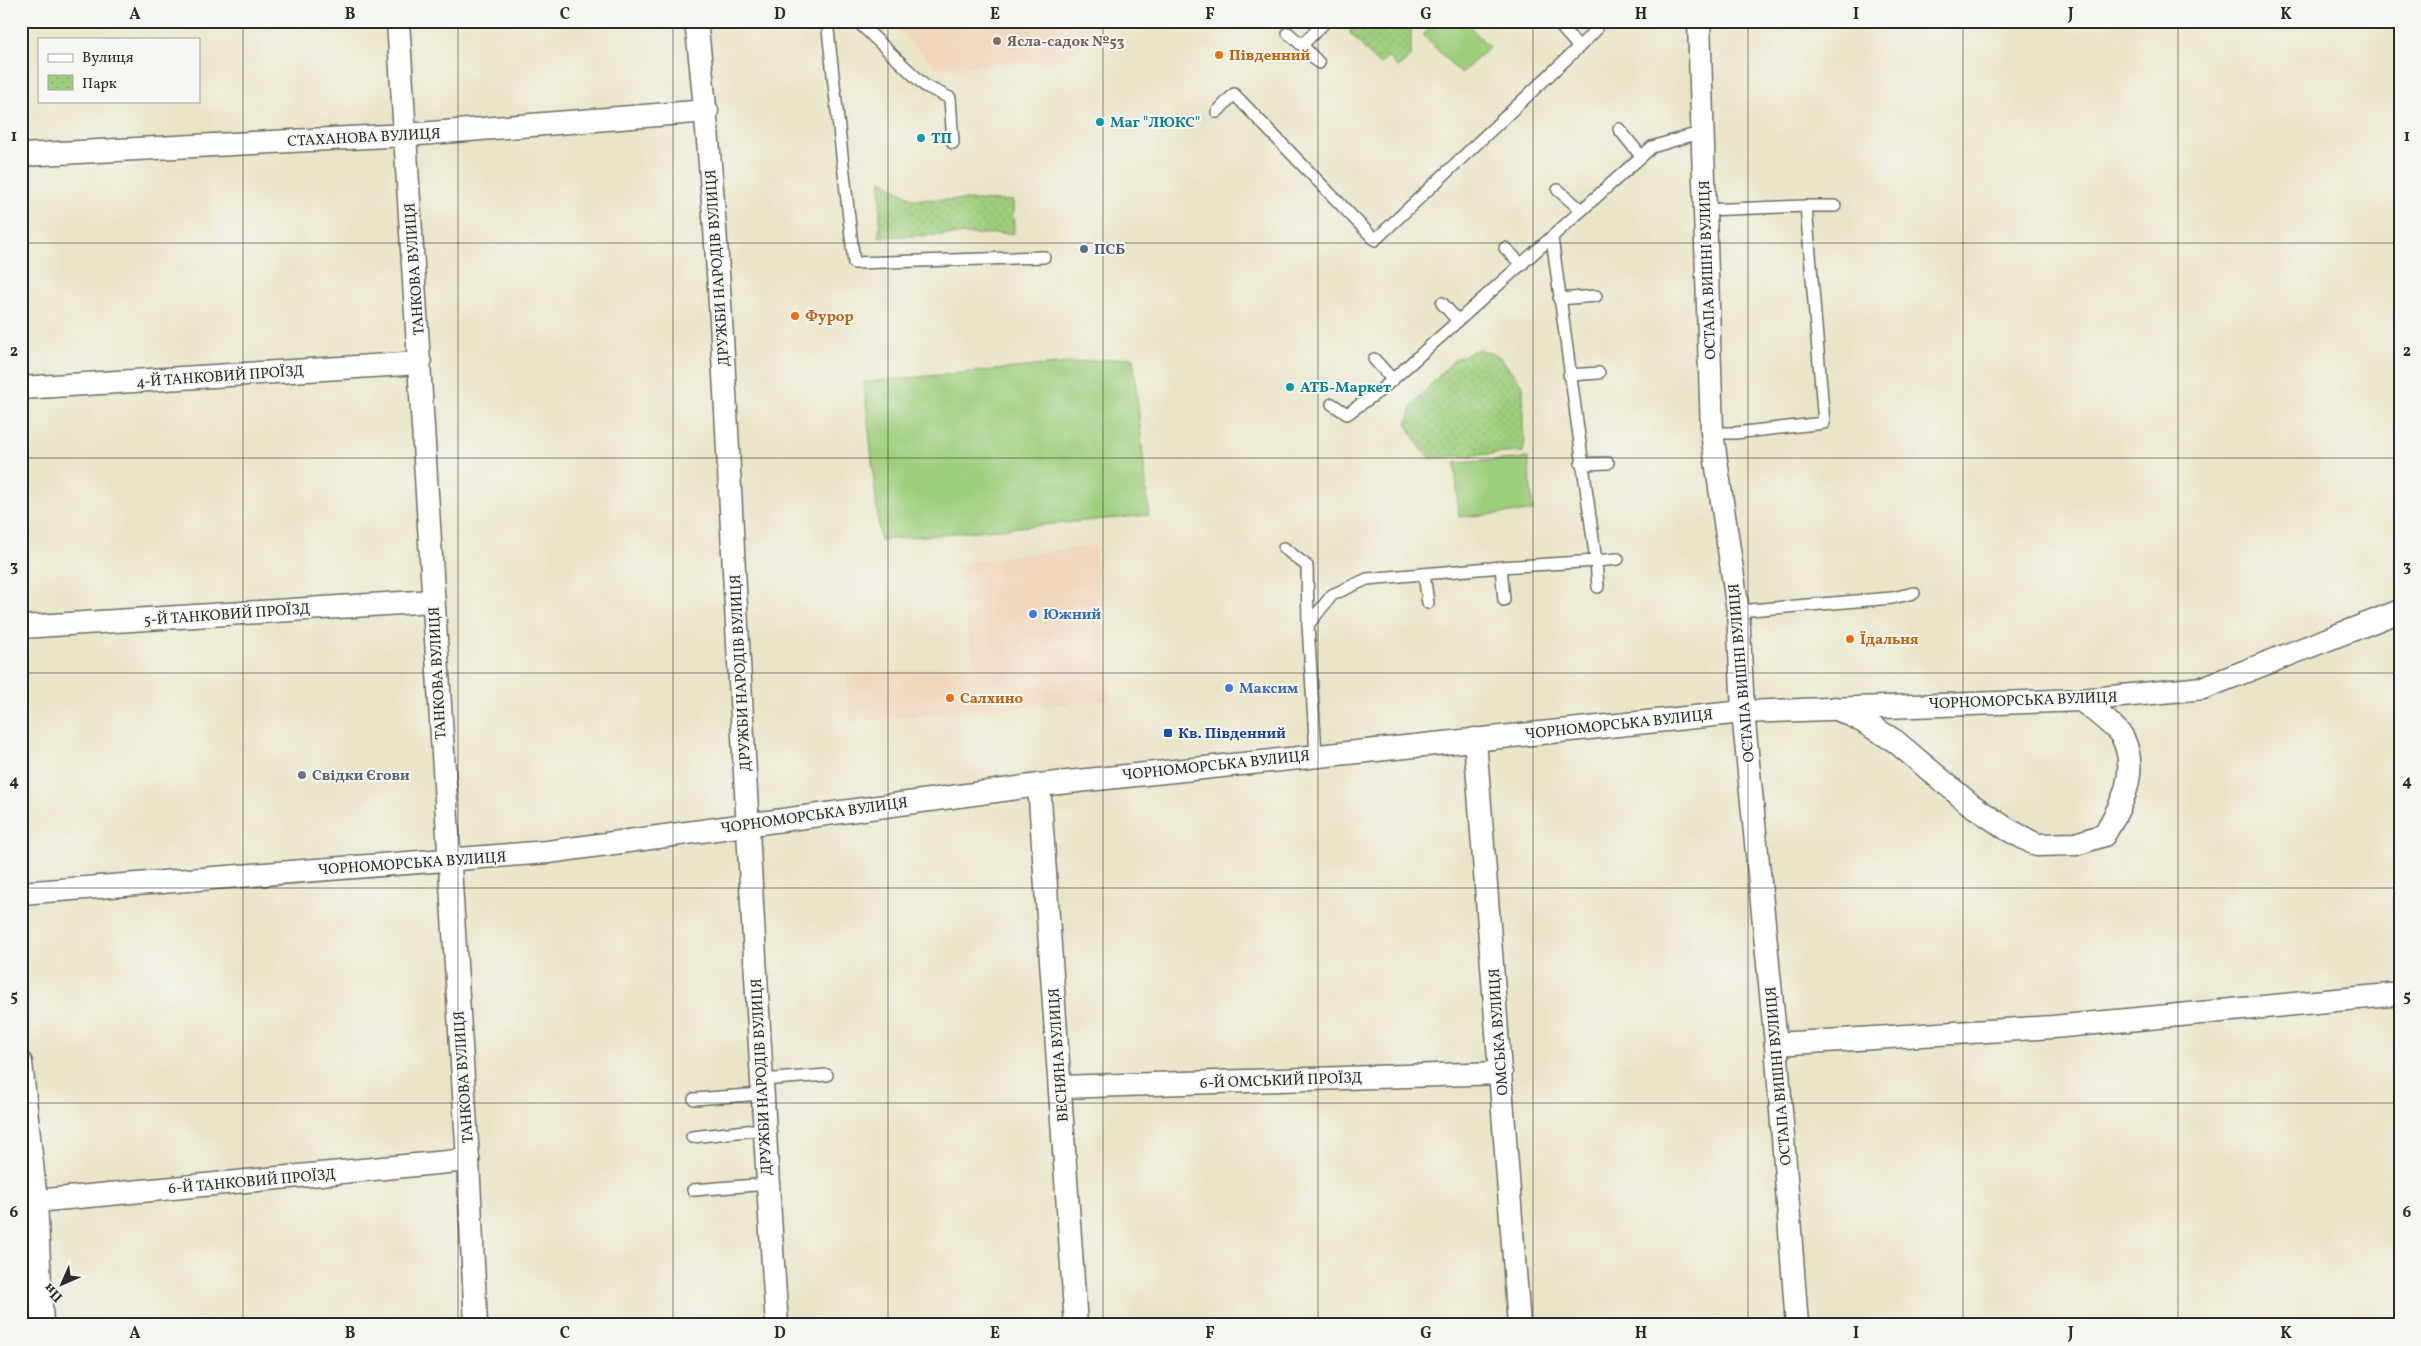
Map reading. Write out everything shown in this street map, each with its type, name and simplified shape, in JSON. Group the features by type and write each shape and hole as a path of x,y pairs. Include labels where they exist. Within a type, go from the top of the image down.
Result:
{"street":[{"name":"ТАНКОВА ВУЛИЦЯ","path":"398,21 420,363 448,860 468,1160 476,1325"},
{"name":"ДРУЖБИ НАРОДІВ ВУЛИЦЯ","path":"696,21 706,111 720,294 764,1129 777,1325"},
{"name":"ОСТАПА ВИШНІ ВУЛИЦЯ","path":"1699,21 1712,433 1738,611 1743,712 1776,1044 1796,1325"},
{"name":"СТАХАНОВА ВУЛИЦЯ","path":"21,155 406,135 706,111"},
{"name":"4-Й ТАНКОВИЙ ПРОЇЗД","path":"21,388 420,363"},
{"name":"5-Й ТАНКОВИЙ ПРОЇЗД","path":"21,627 433,601"},
{"name":"ЧОРНОМОРСЬКА ВУЛИЦЯ","path":"21,893 548,852 1040,785 1316,754 1743,712 1832,707 2081,700 2203,688 2400,611"},
{"path":"1832,707 1857,718 1895,741 1970,804 2007,830 2037,845 2047,845 2076,844 2104,835 2122,804 2131,770 2123,737 2081,700"},
{"name":"ОМСЬКА ВУЛИЦЯ","path":"1474,739 1519,1325"},
{"name":"ВЕСНЯНА ВУЛИЦЯ","path":"1040,785 1076,1325"},
{"path":"1776,1044 2053,1027 2400,994"},
{"path":"21,1063 36,1201 42,1325"},
{"name":"6-Й ОМСЬКИЙ ПРОЇЗД","path":"1060,1087 1501,1073"},
{"name":"6-Й ТАНКОВИЙ ПРОЇЗД","path":"36,1201 468,1160"}],"lane":[{"path":"827,21 854,263 1044,257"},
{"path":"858,21 925,86 950,98 953,143"},
{"path":"1302,45 1326,21"},
{"path":"1556,21 1580,47"},
{"path":"1217,112 1234,94 1375,240 1596,30"},
{"path":"1288,33 1319,63"},
{"path":"1619,129 1641,156"},
{"path":"1332,404 1347,414 1393,380 1552,238 1580,209 1652,147 1702,132"},
{"path":"1558,190 1580,209"},
{"path":"1712,433 1735,434 1824,423 1806,206"},
{"path":"1705,210 1835,206"},
{"path":"1552,238 1598,587"},
{"path":"1506,248 1522,265"},
{"path":"1559,299 1596,296"},
{"path":"1442,303 1458,321"},
{"path":"1374,360 1393,380"},
{"path":"1569,376 1600,373"},
{"path":"1581,464 1608,463"},
{"path":"1284,548 1307,566 1308,625 1316,754"},
{"path":"1308,625 1332,595 1367,579 1618,559"},
{"path":"1501,567 1504,600"},
{"path":"1424,574 1428,604"},
{"path":"1738,611 1892,598 1914,593"},
{"path":"694,1099 827,1076"},
{"path":"692,1137 764,1129"},
{"path":"693,1190 768,1184"}],"shaded area":[{"name":"Ясла-садок №53","path":"888,21 1104,21 1066,61 937,68"},
{"name":"Южний","path":"1095,545 1110,700 850,722 846,675 974,664 955,564"}],"green space":[{"path":"1360,21 1411,21 1411,56 1398,68 1388,57 1379,65 1349,32"},
{"path":"1437,21 1465,21 1489,47 1461,74 1423,35"},
{"path":"881,179 912,199 1013,201 1014,233 879,237"},
{"path":"1478,349 1500,357 1523,386 1523,429 1525,441 1523,452 1431,458 1424,453 1407,425 1413,404 1454,360"},
{"path":"1133,357 1149,515 880,540 864,382"},
{"path":"1528,458 1533,511 1459,517 1455,463"}],"place":[{"name":"Ясла-садок №53","path":"997,41"},
{"name":"Південний","path":"1219,55"},
{"name":"Маг \"ЛЮКС\"","path":"1100,122"},
{"name":"ТП","path":"921,138"},
{"name":"ПСБ","path":"1084,249"},
{"name":"Фурор","path":"795,316"},
{"name":"АТБ-Маркет","path":"1290,387"},
{"name":"Южний","path":"1033,614"},
{"name":"Їдальня","path":"1850,639"},
{"name":"Максим","path":"1229,688"},
{"name":"Салхино","path":"950,698"},
{"name":"Кв. Південний","path":"1168,733"},
{"name":"Свідки Єгови","path":"302,775"}]}
